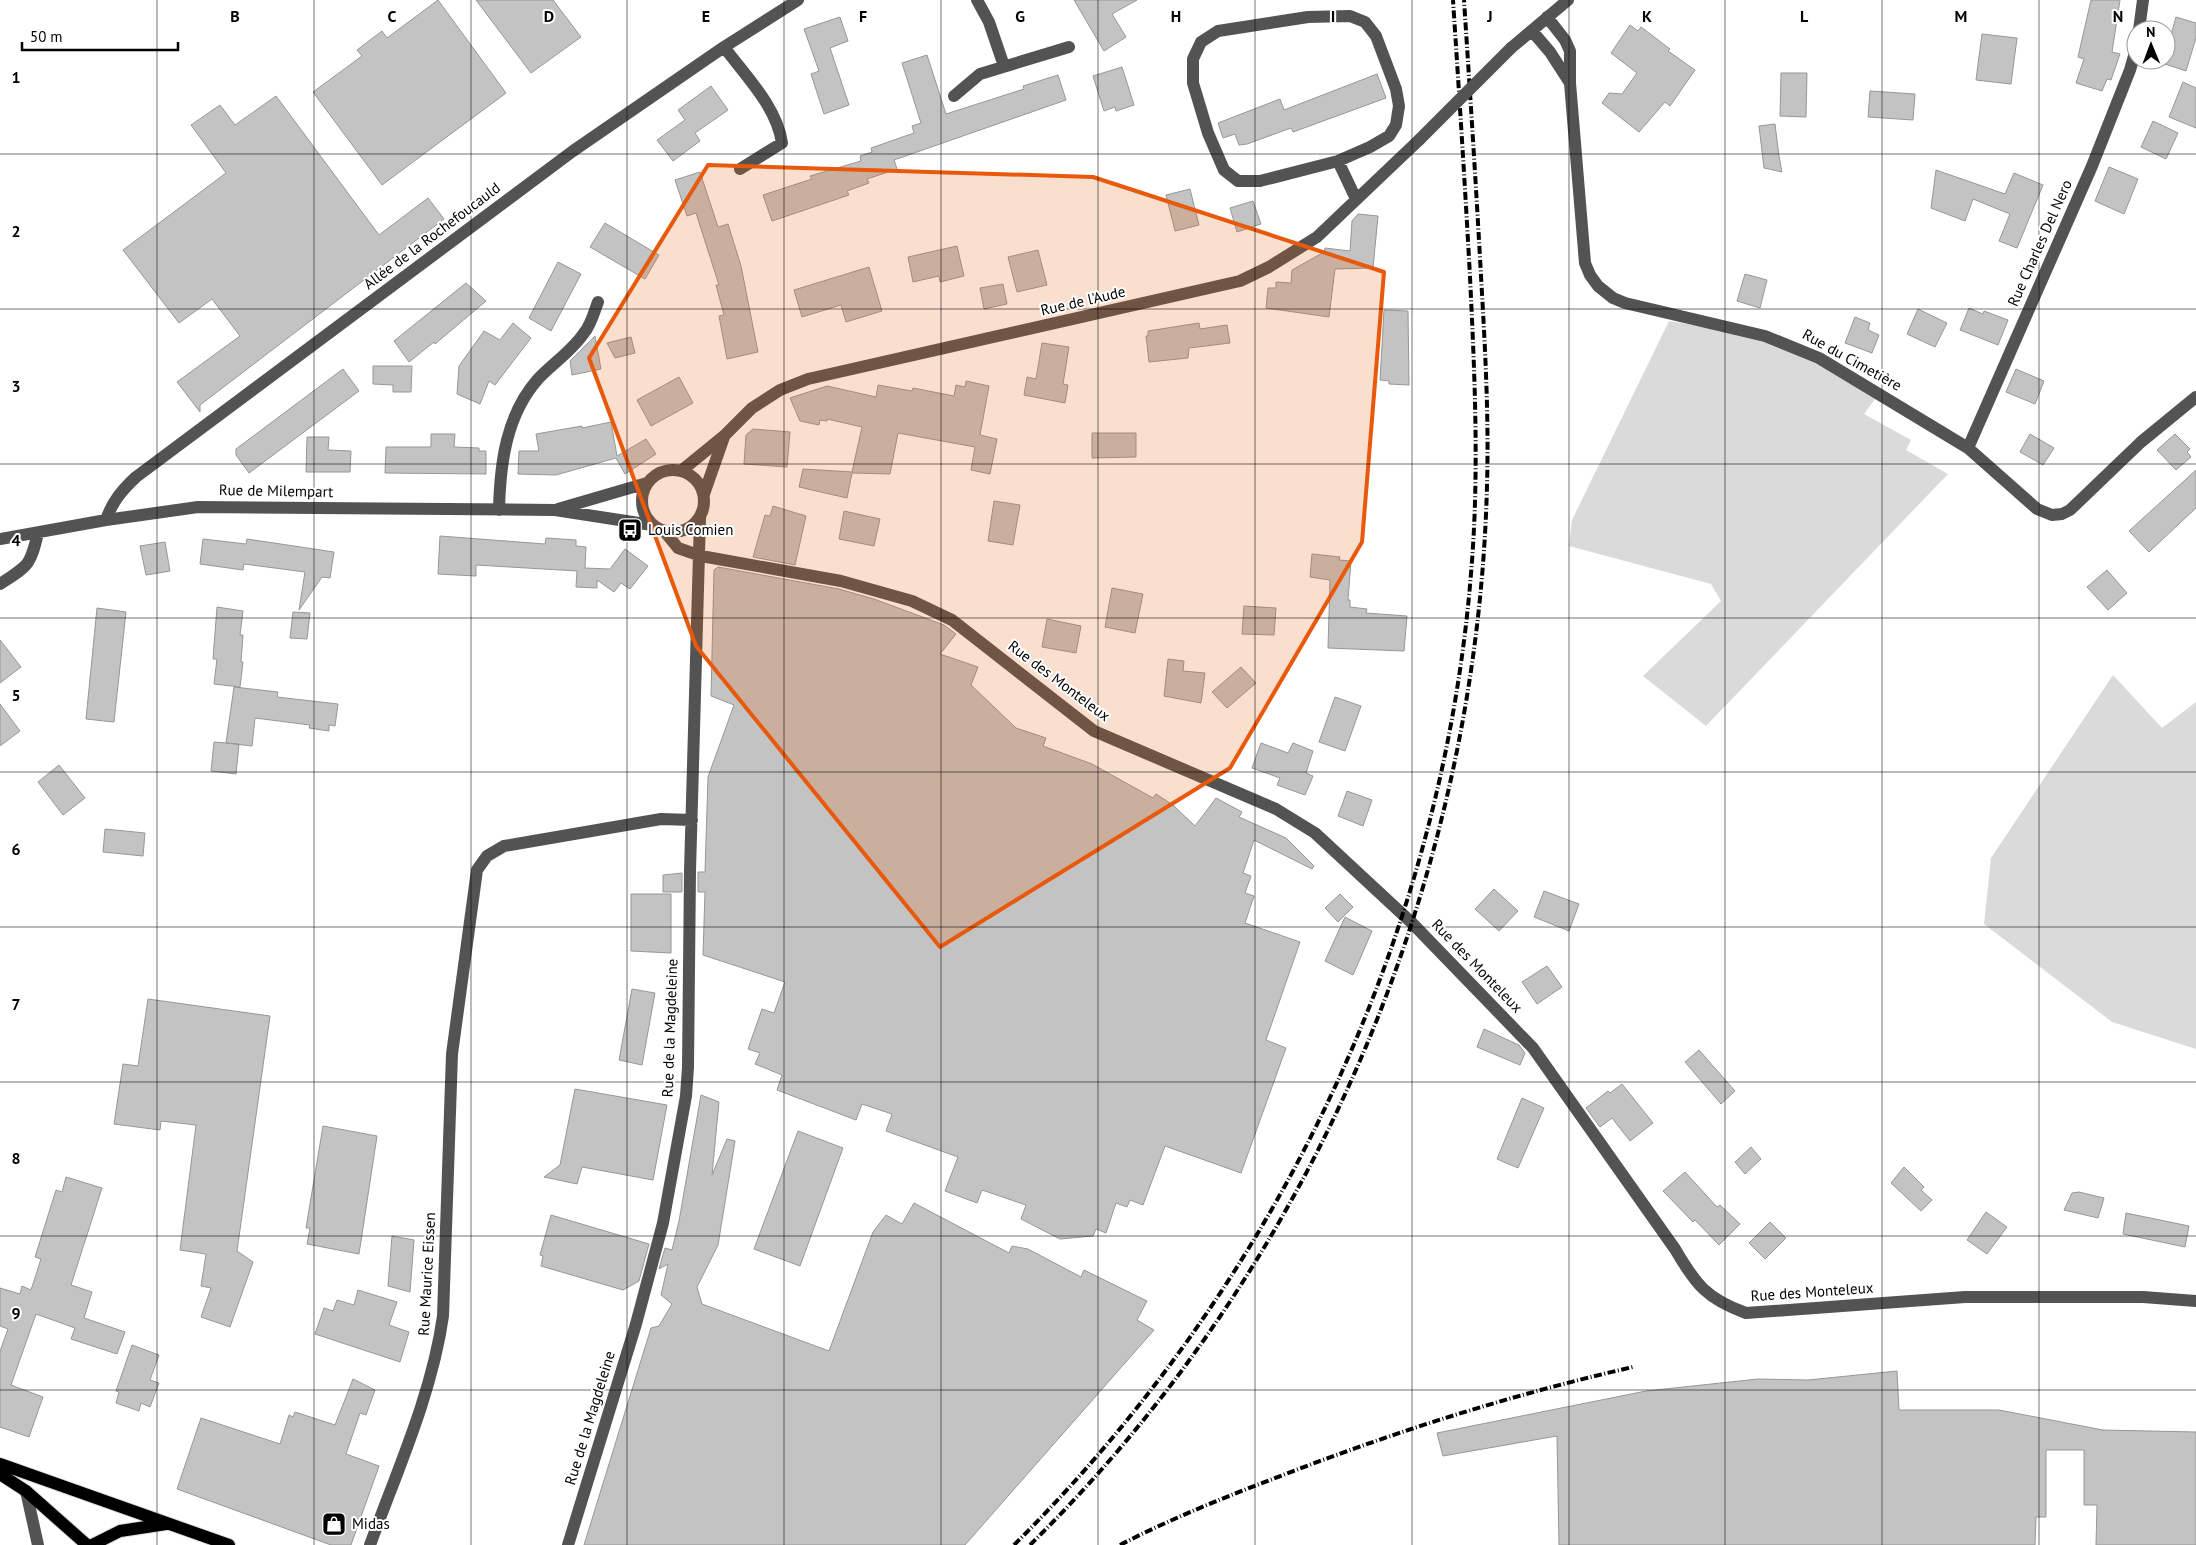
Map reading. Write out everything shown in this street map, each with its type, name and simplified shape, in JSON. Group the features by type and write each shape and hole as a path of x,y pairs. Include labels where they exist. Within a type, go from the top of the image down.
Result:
{"main road":[{"path":"0,1464 168,1523 196,1539 230,1545"},
{"path":"0,1474 26,1491 86,1545"},
{"path":"92,1545 120,1532 168,1523"}],"street":[{"name":"Allée de la Rochefoucauld","path":"106,520 110,507 136,477 573,151 724,47 798,0"},
{"path":"977,0 989,22 1004,66"},
{"name":"Rue de l'Aude","path":"682,471 724,436 752,408 780,390 808,379 1240,281 1269,267 1317,237 1419,140 1511,48 1568,0"},
{"path":"2140,20 2143,0"},
{"path":"1350,16 1365,22 1376,36 1396,88 1399,106 1396,124 1389,136 1370,147 1338,160 1260,181 1238,181 1224,170 1208,133 1193,83 1193,59 1202,42 1218,31 1308,17 1350,16"},
{"name":"Rue du Cimetière","path":"1547,17 1565,40 1570,51 1570,83 1584,252 1590,275 1598,286 1613,298 1631,305 1743,330 1804,350 1896,402 1968,448 2037,509 2052,515 2062,514 2079,502 2141,442 2196,397"},
{"name":"Rue du Cimetière","path":"1532,31 1550,52 1570,83"},
{"path":"724,47 764,102 780,128 782,143 740,168"},
{"path":"954,96 980,74 1070,47"},
{"name":"Rue Charles Del Nero","path":"1968,448 2092,166 2130,70"},
{"path":"1338,160 1356,199"},
{"path":"499,510 501,466 508,432 520,404 537,380 584,333 598,302"},
{"path":"704,494 724,436"},
{"path":"669,470 682,471 692,476 699,483 705,502 700,518 691,527 678,532 665,532 652,525 644,512 642,497 647,483 657,474 669,470"},
{"name":"Rue de Milempart","path":"555,510 647,483"},
{"name":"Rue de Milempart","path":"0,539 106,520 198,507 555,510 652,525"},
{"name":"Rue de la Magdeleine","path":"568,1545 636,1324 661,1232 686,1096 690,871 701,556 700,518"},
{"name":"Rue des Monteleux","path":"665,532 678,548 701,556 841,581 912,601 952,620 1094,730 1276,809 1315,833 1412,923 1533,1048 1675,1250 1694,1281 1721,1304 1746,1313 1965,1297 2143,1297 2196,1301"},
{"path":"0,584 20,571 32,558 38,533"},
{"path":"0,578 0,584"},
{"name":"Rue Maurice Eissen","path":"370,1545 423,1397 439,1346 443,1316 452,1054 477,870 487,856 504,846 661,819 692,820"},
{"path":"26,1491 38,1545"}],"highlighted area":[{"path":"708,165 1093,177 1384,272 1362,542 1230,768 940,947 696,646 589,358"}],"shaded area":[{"path":"1669,321 1736,332 1809,356 1875,399 1864,414 1911,440 1906,450 1948,474 1706,726 1643,676 1721,601 1711,584 1569,546 1572,520"},
{"path":"2113,675 2162,728 2196,702 2196,1049 2112,1022 1984,924 1991,858"}],"building":[{"path":"438,0 506,93 382,185 313,92 362,56 357,50 382,31 387,38"},
{"path":"476,0 553,0 581,37 531,73"},
{"path":"1074,0 1137,0 1112,14 1126,37 1104,51"},
{"path":"2091,0 2120,0 2112,52 2120,54 2111,80 2107,79 2102,91 2076,83 2084,59 2078,57"},
{"path":"840,17 848,41 830,48 849,105 824,114 811,74 819,71 804,29"},
{"path":"2176,17 2196,23 2196,38 2186,71 2176,68"},
{"path":"1630,25 1638,31 1641,27 1670,49 1668,51 1695,70 1670,106 1665,102 1639,132 1602,103 1609,93 1622,94 1637,73 1611,53"},
{"path":"1982,34 2017,38 2011,84 1976,80"},
{"path":"927,55 946,114 1024,89 1023,86 1058,75 1066,100 894,160 897,169 867,179 869,183 847,191 849,195 772,221 763,195 812,179 810,176 861,161 860,156 872,152 871,148 914,133 912,126 921,123 902,63"},
{"path":"1122,67 1134,105 1116,111 1115,107 1104,111 1093,76"},
{"path":"1781,73 1807,73 1806,117 1780,116"},
{"path":"1377,74 1386,98 1293,132 1291,128 1247,144 1239,145 1235,134 1223,138 1218,123 1280,99 1284,110"},
{"path":"2183,82 2196,88 2196,128 2169,117"},
{"path":"711,86 728,110 695,133 700,141 673,161 657,140 685,120 678,110"},
{"path":"1870,91 1915,94 1913,120 1868,117"},
{"path":"276,96 379,235 428,198 444,219 200,405 200,412 177,382 240,336 212,299 179,323 123,250 226,173 191,125 220,105 235,125"},
{"path":"2153,121 2178,133 2166,159 2141,147"},
{"path":"1775,124 1782,172 1764,168 1759,126"},
{"path":"2109,167 2138,179 2124,214 2095,201"},
{"path":"1936,170 2005,194 2014,173 2043,185 2017,248 1999,241 2010,214 1973,199 1965,221 1931,208"},
{"path":"700,172 718,227 728,224 741,266 758,352 727,359 719,316 724,315 716,285 719,285 696,213 687,216 675,180"},
{"path":"1190,189 1199,225 1175,231 1166,195"},
{"path":"1253,201 1261,224 1237,232 1230,208"},
{"path":"1358,214 1378,216 1373,268 1335,269 1329,317 1266,308 1268,288 1276,288 1276,282 1291,283 1292,270 1324,252 1325,248 1350,251 1352,221"},
{"path":"605,223 659,255 645,279 590,247"},
{"path":"957,246 964,276 940,282 939,276 913,282 908,257"},
{"path":"1038,250 1047,285 1017,292 1008,257"},
{"path":"558,262 581,274 551,331 529,318"},
{"path":"869,267 882,311 846,322 841,305 802,317 794,290"},
{"path":"1745,274 1767,280 1760,308 1737,301"},
{"path":"466,283 486,301 435,344 434,342 409,362 394,341"},
{"path":"1003,284 1007,304 984,309 980,288"},
{"path":"1969,308 1983,314 1984,311 2008,320 1998,345 1960,330"},
{"path":"1918,309 1947,323 1935,347 1907,334"},
{"path":"1384,310 1408,311 1409,385 1389,384 1389,381 1380,380"},
{"path":"1855,317 1870,323 1868,330 1879,335 1872,353 1845,343"},
{"path":"513,323 531,338 495,385 489,381 480,404 457,394 459,366 484,331 500,340"},
{"path":"1199,323 1200,329 1227,325 1230,343 1189,348 1188,358 1149,362 1146,336 1148,336 1148,331"},
{"path":"595,336 601,369 572,375 570,361"},
{"path":"631,337 635,353 615,358 607,343"},
{"path":"1042,343 1069,347 1063,384 1068,385 1065,403 1024,395 1027,377 1036,379"},
{"path":"373,366 412,366 411,392 393,392 393,385 373,384"},
{"path":"343,369 359,391 249,473 236,455 236,449"},
{"path":"2016,369 2044,381 2035,404 2006,392"},
{"path":"679,377 693,403 651,426 637,400"},
{"path":"966,381 989,386 980,435 997,439 990,474 971,470 975,447 898,433 890,474 852,473 847,498 799,487 803,469 852,472 862,427 827,419 827,421 820,420 819,425 800,421 790,398 827,386 876,397 878,385 912,391 913,388 954,396 956,385 965,387"},
{"path":"611,422 617,456 646,439 656,454 625,474 616,458 556,475 518,474 519,451 539,451 536,434"},
{"path":"753,429 790,432 787,467 744,464 746,435"},
{"path":"1092,433 1136,433 1136,457 1092,458"},
{"path":"431,434 455,434 454,447 479,448 479,451 486,451 486,474 385,473 386,447 431,447"},
{"path":"2030,434 2054,448 2043,465 2020,452"},
{"path":"2175,434 2190,449 2187,452 2191,457 2176,470 2157,450"},
{"path":"307,437 329,437 328,450 351,451 350,472 306,472"},
{"path":"2196,470 2196,508 2149,552 2129,531"},
{"path":"994,501 1020,505 1013,545 988,541"},
{"path":"773,506 806,516 795,565 753,557 765,515 770,516"},
{"path":"844,511 880,519 874,546 839,539"},
{"path":"440,536 545,544 546,538 576,540 576,546 586,547 585,568 610,569 625,549 648,566 630,589 621,583 614,592 597,580 597,588 576,587 577,571 476,565 476,576 438,574"},
{"path":"203,539 246,544 247,539 334,552 330,578 322,577 299,610 305,572 244,564 243,570 200,564"},
{"path":"165,542 170,571 146,575 140,546"},
{"path":"1312,554 1340,557 1339,560 1351,561 1348,600 1350,600 1350,607 1367,609 1366,613 1407,616 1404,651 1328,648 1330,580 1310,577"},
{"path":"718,567 839,589 874,599 944,625 956,634 940,654 978,667 971,685 1016,728 1046,738 1043,746 1092,764 1153,798 1156,794 1173,805 1195,826 1216,798 1242,812 1239,817 1286,838 1314,866 1312,869 1254,840 1243,873 1251,876 1245,893 1254,896 1245,923 1300,942 1266,1040 1286,1048 1241,1173 1165,1146 1143,1205 1130,1200 1127,1207 1116,1203 1106,1233 1096,1229 1093,1236 1060,1239 1021,1219 1026,1205 982,1190 977,1203 945,1191 958,1157 886,1131 892,1114 862,1104 856,1120 777,1090 782,1075 755,1064 760,1053 748,1049 762,1009 774,1013 785,982 703,955 705,892 698,892 698,872 705,872 708,777 734,705 711,696 714,570"},
{"path":"2107,570 2127,593 2108,610 2087,587"},
{"path":"1112,588 1143,594 1135,633 1105,627"},
{"path":"1244,606 1276,608 1274,635 1242,634"},
{"path":"217,607 243,611 240,635 243,635 241,662 243,662 240,687 214,684 217,659 213,659"},
{"path":"97,608 126,612 114,722 86,719"},
{"path":"293,612 310,613 307,639 290,638"},
{"path":"1047,619 1081,626 1076,653 1042,647"},
{"path":"0,640 21,667 0,683"},
{"path":"1168,659 1184,661 1183,671 1205,673 1201,703 1164,696"},
{"path":"1241,667 1256,683 1227,708 1212,692"},
{"path":"234,687 278,692 277,697 338,704 335,726 329,725 329,731 309,728 310,725 255,718 252,746 226,743"},
{"path":"1335,697 1361,706 1345,751 1319,742"},
{"path":"0,704 20,731 0,746"},
{"path":"214,742 239,744 236,774 211,771"},
{"path":"1261,743 1288,753 1293,743 1313,751 1306,773 1313,776 1305,795 1277,785 1280,778 1252,768"},
{"path":"59,765 85,798 63,815 38,782"},
{"path":"1347,791 1372,800 1363,826 1338,816"},
{"path":"105,829 145,833 143,856 103,852"},
{"path":"682,873 682,892 663,892 663,875"},
{"path":"1494,889 1518,911 1499,931 1475,909"},
{"path":"1544,891 1579,904 1569,931 1534,917"},
{"path":"631,894 671,894 671,953 631,951"},
{"path":"1340,894 1353,907 1338,922 1325,908"},
{"path":"1345,917 1372,931 1353,975 1325,961"},
{"path":"1547,966 1562,987 1537,1004 1522,982"},
{"path":"632,989 655,993 642,1065 619,1060"},
{"path":"148,999 270,1016 237,1251 253,1262 230,1327 201,1317 211,1288 201,1286 206,1254 180,1250 196,1125 161,1121 160,1130 114,1124 123,1064 138,1066"},
{"path":"1484,1029 1519,1045 1525,1053 1520,1065 1477,1047"},
{"path":"1699,1050 1735,1091 1721,1104 1685,1062"},
{"path":"1622,1084 1653,1123 1630,1141 1612,1118 1600,1127 1586,1108 1608,1091 1610,1093"},
{"path":"575,1089 667,1105 653,1180 582,1167 577,1184 544,1177 560,1165"},
{"path":"701,1095 719,1102 712,1175 727,1139 735,1141 718,1245 697,1287 702,1304 829,1351 873,1232 886,1215 902,1224 914,1203 1009,1253 1012,1246 1028,1249 1081,1277 1084,1270 1147,1301 1137,1320 1154,1330 965,1545 584,1545 651,1328 659,1326 672,1304 661,1295 668,1264 659,1269 665,1248 672,1250 679,1221"},
{"path":"1522,1098 1544,1108 1518,1168 1497,1159"},
{"path":"323,1126 377,1136 359,1254 307,1244 310,1228 306,1228"},
{"path":"798,1131 843,1148 800,1266 754,1249"},
{"path":"1751,1147 1761,1159 1745,1174 1735,1162"},
{"path":"1904,1167 1924,1187 1921,1190 1932,1200 1921,1211 1891,1183"},
{"path":"1685,1172 1717,1207 1720,1205 1740,1224 1719,1245 1663,1191"},
{"path":"66,1177 102,1188 71,1285 92,1292 84,1318 125,1332 117,1354 71,1339 75,1328 36,1314 11,1385 43,1397 29,1437 0,1427 0,1351 8,1329 0,1326 0,1288 20,1294 22,1286 31,1290 41,1259 35,1257 56,1190 62,1192"},
{"path":"2079,1192 2104,1198 2098,1218 2064,1210 2072,1193"},
{"path":"1986,1212 2007,1227 1987,1254 1967,1240"},
{"path":"2126,1213 2189,1226 2185,1247 2123,1234"},
{"path":"551,1215 649,1244 639,1281 623,1290 541,1266 543,1256 540,1255"},
{"path":"1770,1222 1786,1238 1765,1259 1749,1243"},
{"path":"392,1236 414,1240 410,1292 388,1286"},
{"path":"358,1290 397,1302 389,1325 409,1332 400,1362 315,1334 324,1308 333,1311 337,1300 354,1305"},
{"path":"132,1345 159,1355 150,1380 159,1383 150,1407 141,1403 139,1411 116,1403 119,1392 116,1391"},
{"path":"1897,1371 1899,1410 1999,1410 2103,1430 2196,1432 2196,1545 2096,1545 2097,1505 2084,1505 2084,1450 2046,1450 2046,1517 2036,1517 2035,1545 1559,1545 1557,1436 1443,1456 1437,1433 1646,1391 1758,1379 1808,1380"},
{"path":"353,1379 375,1390 366,1415 360,1413 346,1454 379,1466 351,1545 331,1545 177,1489 201,1418 280,1444 289,1415 293,1417 295,1412 335,1425"}],"railway":[{"path":"1014,1545 1111,1440 1198,1326 1274,1206 1338,1079 1392,947 1432,811 1460,671 1474,528 1476,465 1471,308 1453,0"},
{"path":"1030,1545 1130,1436 1219,1318 1296,1192 1360,1059 1412,921 1451,779 1476,633 1487,486 1485,355 1464,0"},
{"path":"1120,1545 1221,1499 1369,1443 1500,1401 1633,1367"}],"place":[{"name":"Louis Comien","path":"630,530"},
{"name":"Midas","path":"334,1524"}]}
